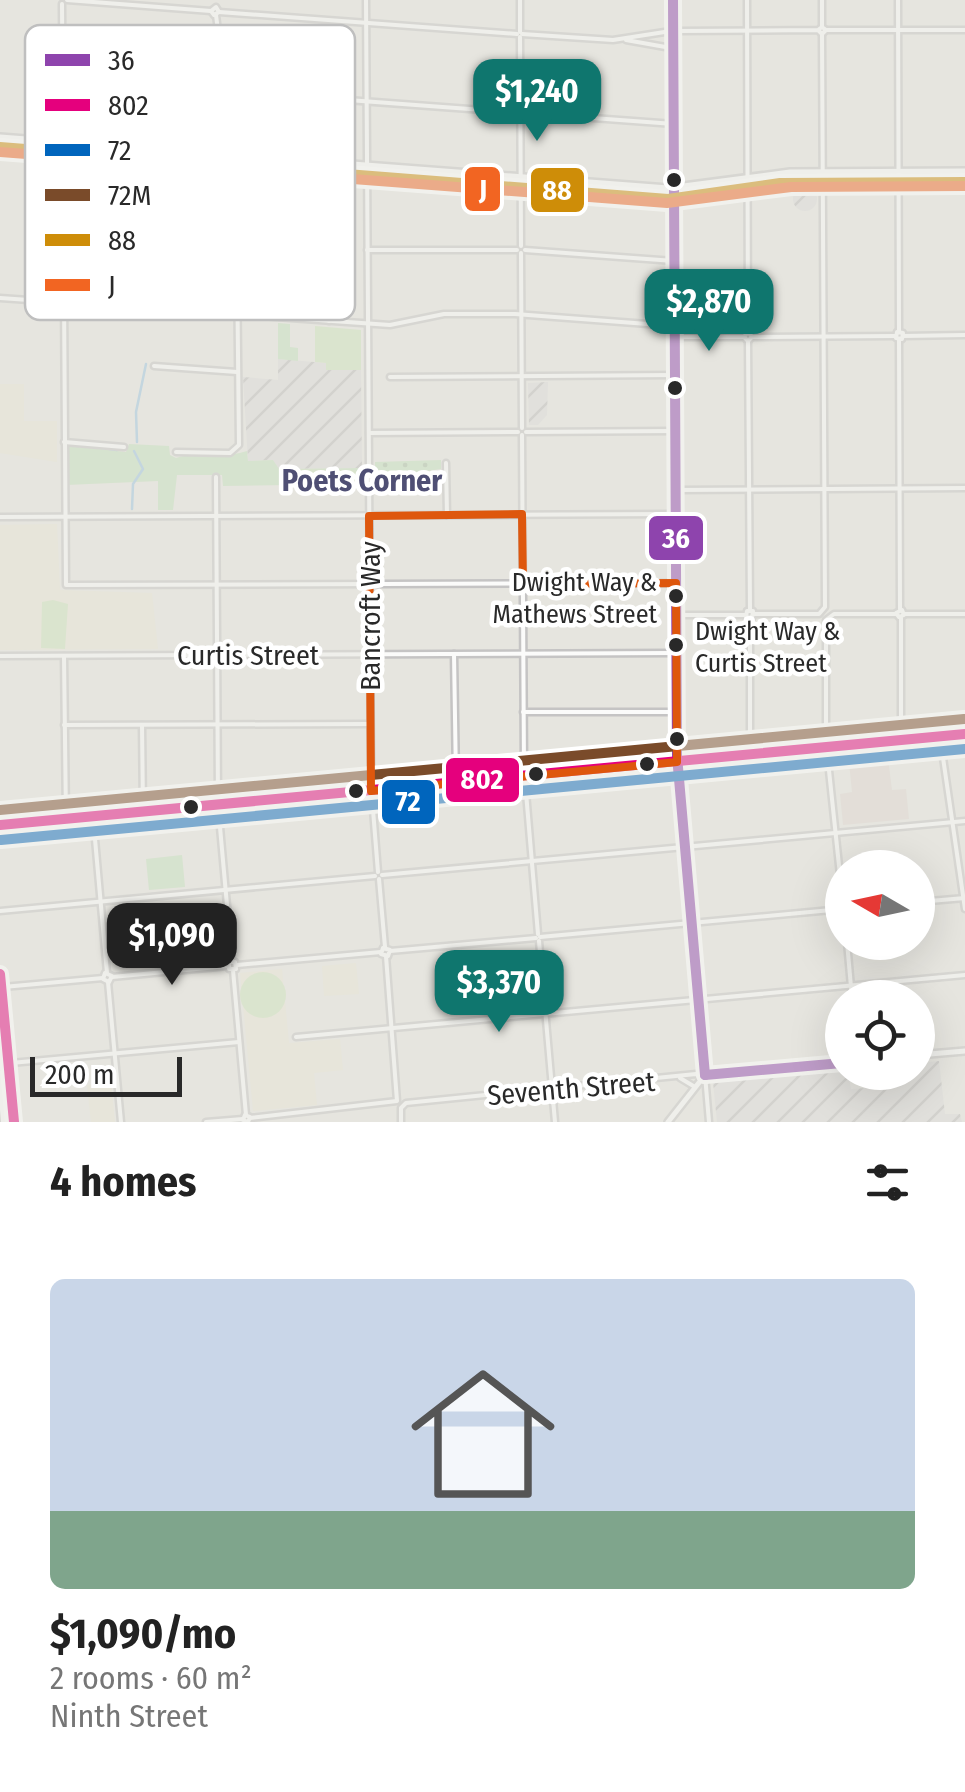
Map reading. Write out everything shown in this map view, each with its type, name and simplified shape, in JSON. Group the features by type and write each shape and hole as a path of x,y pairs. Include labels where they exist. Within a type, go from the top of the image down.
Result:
{"main road":[{"path":"0,834 143,816 902,745 965,734"},
{"path":"940,741 965,743"},
{"path":"0,825 66,819 94,821"},
{"path":"0,974 4,1064 14,1122"},
{"path":"0,1074 4,1122"}],"street":[{"path":"214,0 217,25"},
{"name":"Bancroft Way","path":"366,0 371,795 401,1122"},
{"path":"520,0 524,781 556,1122"},
{"path":"673,0 677,766 709,1122"},
{"path":"747,0 750,759"},
{"path":"676,615 822,612 822,0"},
{"path":"898,0 902,745"},
{"path":"63,1 626,40 671,48"},
{"path":"626,40 674,31 965,30"},
{"path":"674,31 674,58"},
{"path":"355,100 674,124"},
{"path":"0,137 25,139"},
{"path":"0,147 25,149"},
{"path":"355,165 674,188 748,177 823,172 965,172"},
{"path":"355,176 674,199 823,182 965,182"},
{"path":"368,250 521,250 674,261"},
{"path":"0,298 25,299"},
{"path":"328,320 394,325 444,314 522,314 674,326"},
{"path":"63,320 66,585 676,583"},
{"path":"176,452 233,453 239,444 237,320"},
{"path":"674,337 965,335"},
{"path":"154,366 237,372"},
{"path":"390,377 674,375"},
{"path":"368,433 675,431"},
{"path":"64,442 124,447"},
{"path":"446,462 447,515"},
{"path":"216,476 219,809 247,1117"},
{"path":"675,490 965,488"},
{"path":"0,517 675,514"},
{"path":"838,850 828,752 827,618 965,614"},
{"name":"Curtis Street","path":"0,656 676,653"},
{"path":"454,654 456,787"},
{"path":"64,656 66,819"},
{"path":"524,712 676,712"},
{"path":"64,725 370,724"},
{"path":"142,725 143,816"},
{"path":"940,741 965,909"},
{"path":"94,821 121,1122"},
{"path":"0,910 965,821"},
{"path":"935,901 964,898"},
{"path":"1,987 825,911"},
{"path":"903,980 965,974"},
{"path":"296,1037 825,987"},
{"path":"4,1064 240,1042"},
{"path":"935,1054 965,1051"},
{"name":"Seventh Street","path":"206,1122 825,1064"},
{"path":"668,1122 705,1075"},
{"name":"Seventh Street","path":"680,1078 695,1087"}],"highlighted area":[{"path":"522,514 523,584 676,583 677,762 371,791 369,516"}],"shaded area":[{"path":"805,187 817,199 805,211 793,199"},
{"path":"278,359 326,363 327,370 361,370 362,468 278,469 273,460 248,461 243,377 278,380"},
{"path":"548,382 547,415 538,425 529,425 528,383"},
{"path":"0,384 24,384 24,421 57,421 57,462 0,453"},
{"path":"57,524 60,590 152,593 158,649 0,650 0,525"},
{"path":"888,758 892,790 906,789 909,819 843,825 840,794 852,792 849,762"},
{"path":"356,963 359,994 324,996 322,966"},
{"path":"282,969 289,1043 340,1039 343,1070 314,1073 317,1105 253,1111 240,973"},
{"path":"935,1061 939,1061 945,1114 960,1114 962,1122 717,1122 713,1082 825,1071 825,1090 935,1090"},
{"path":"111,1082 115,1122 91,1122 87,1085"}],"green space":[{"path":"374,170 513,179 514,185 374,175"},
{"path":"527,181 658,193 527,186"},
{"path":"278,323 290,324 290,347 298,348 298,361 278,359"},
{"path":"315,326 361,330 361,370 326,370 326,363 315,362"},
{"path":"129,444 169,446 170,455 176,458 247,451 248,461 273,460 279,469 362,468 362,484 223,486 222,475 177,475 173,510 158,510 158,481 66,485 68,445 126,452"},
{"path":"441,460 441,469 415,473 415,485 375,485 375,462"},
{"path":"282,469 356,470 356,482 282,482"},
{"path":"42,602 68,604 65,649 41,648"},
{"path":"182,855 185,887 149,890 146,859"},
{"path":"263,972 279,979 286,995 279,1011 263,1018 247,1011 240,995 247,979"}],"waterway":[{"path":"137,442 136,412 146,364"},
{"path":"96,447 117,450"},
{"path":"132,509 133,484 143,469 134,451"}],"transit line":[{"name":"36","path":"673,0 677,756 705,1075"},
{"name":"88","path":"0,147 25,149"},
{"name":"J","path":"0,152 25,154"},
{"name":"88","path":"355,175 668,199 780,183 965,182"},
{"name":"J","path":"355,179 667,203 791,187 965,186"},
{"name":"72M","path":"0,810 964,719"},
{"name":"802","path":"0,825 965,734"},
{"name":"72","path":"1,840 965,749"},
{"name":"802","path":"0,974 14,1122"},
{"name":"36","path":"705,1075 825,1064"}],"place":[{"name":"Dwight Way & Mathews Street","path":"676,596"},
{"name":"Dwight Way & Curtis Street","path":"676,645"}],"district":[{"name":"Poets Corner","path":"362,481"}]}
